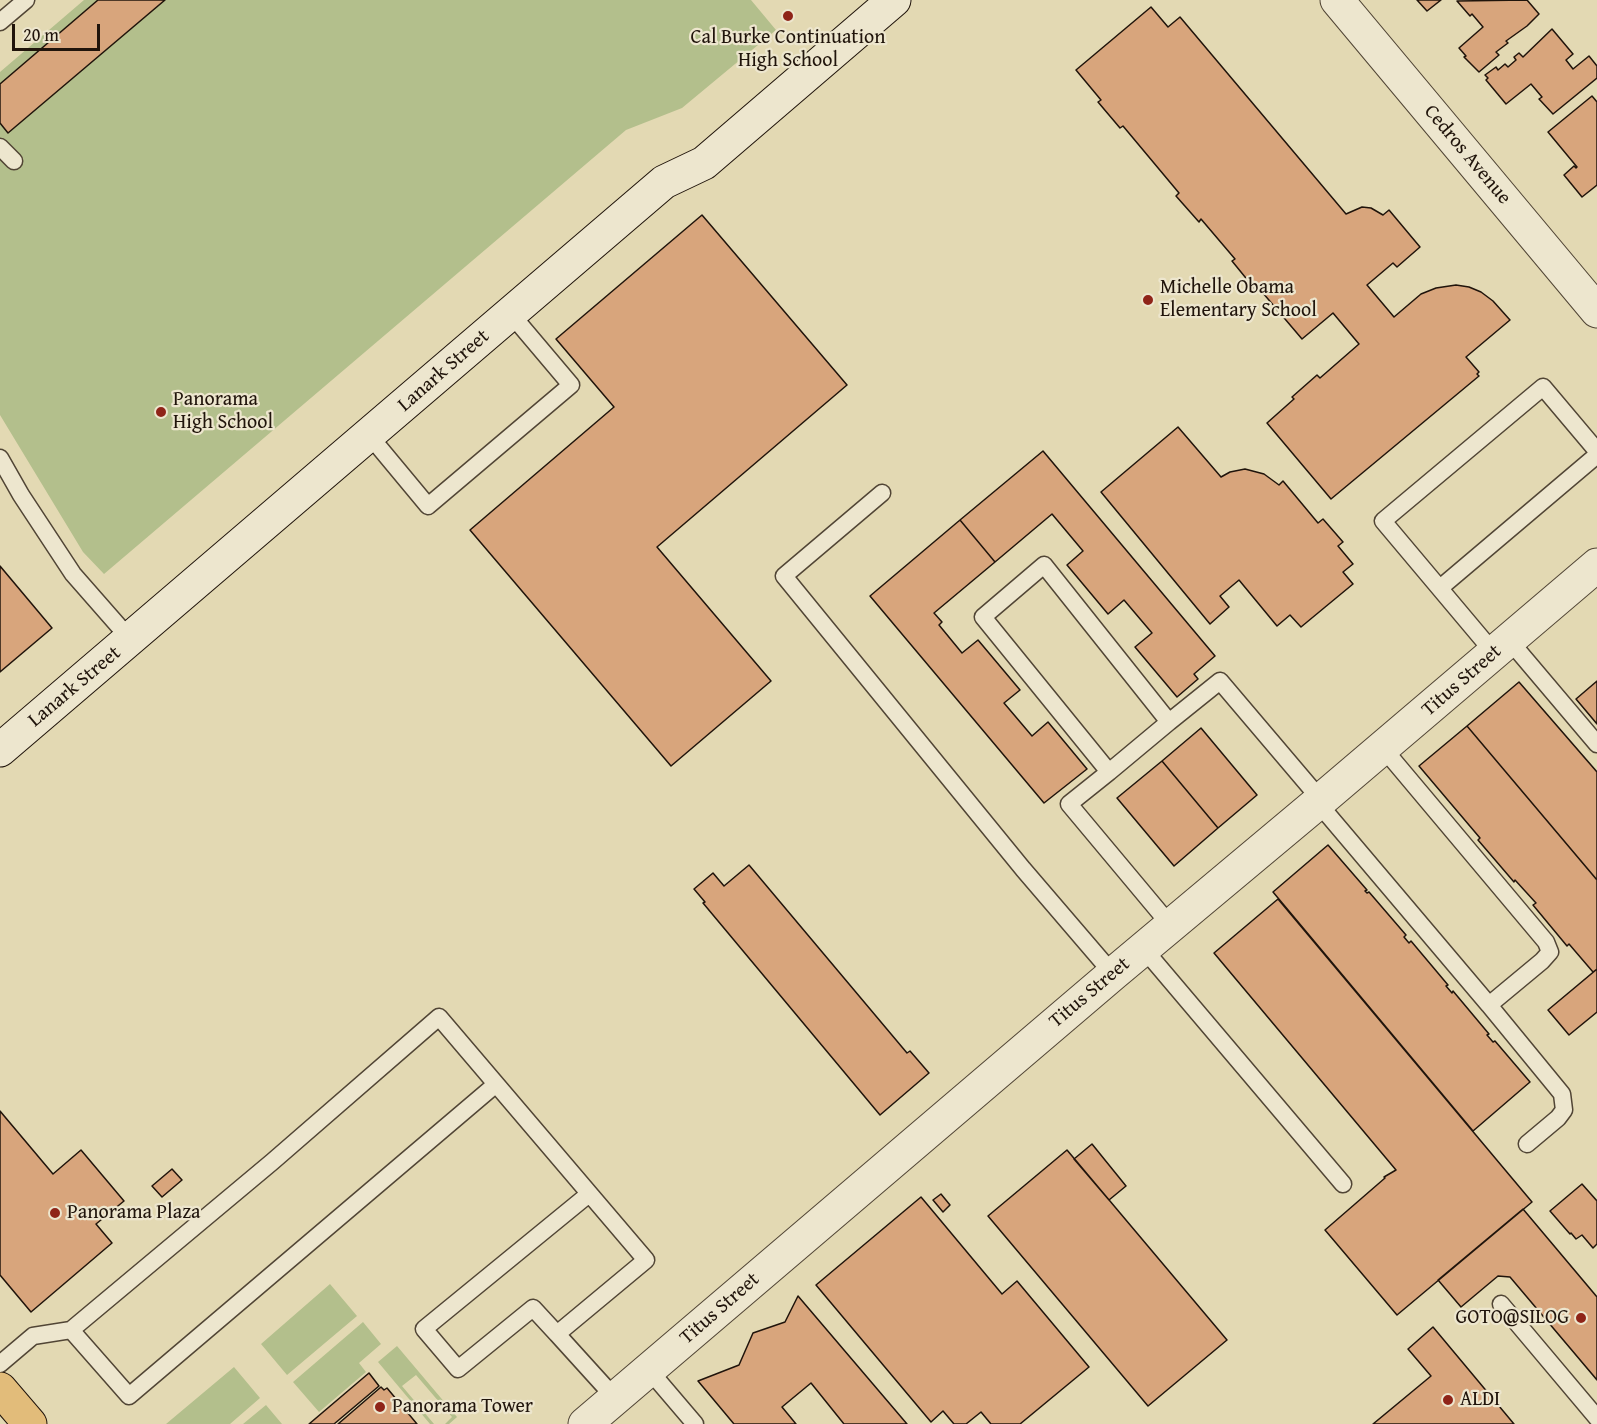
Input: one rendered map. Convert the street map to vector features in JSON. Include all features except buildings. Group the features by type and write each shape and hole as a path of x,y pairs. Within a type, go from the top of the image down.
{"main road":[{"path":"0,1389 30,1424"}],"street":[{"name":"Lanark Street","path":"0,750 664,182 704,163 894,0"},
{"name":"Cedros Avenue","path":"1337,0 1597,311"},
{"name":"Titus Street","path":"599,1415 1143,948 1595,570"}],"lane":[{"path":"0,22 26,0"},
{"path":"0,147 14,161"},
{"path":"369,435 428,506 571,385 511,314"},
{"path":"1440,588 1597,453 1543,387 1383,521 1440,588 1502,646 1597,744"},
{"path":"0,459 73,574 130,639"},
{"path":"882,494 784,576 1023,869 1113,974"},
{"path":"1109,772 984,618 1044,565 1169,722"},
{"path":"1171,926 1069,804 1220,681 1562,1094 1564,1110 1558,1118 1527,1144"},
{"path":"1383,748 1546,942 1550,952 1542,961 1488,1005"},
{"path":"1143,948 1343,1184"},
{"path":"0,1364 33,1336 71,1330 272,1162 439,1017 646,1260 557,1334"},
{"path":"71,1330 129,1396 495,1085"},
{"path":"589,1194 424,1329 458,1369 533,1308 557,1334 599,1415"},
{"path":"1501,1304 1597,1418"},
{"path":"649,1370 694,1424"}],"green space":[{"name":"Panorama High School","path":"84,0 751,0 776,30 682,108 626,130 104,574 83,552 0,415 0,72"},
{"path":"330,1284 357,1316 287,1375 261,1344"},
{"path":"363,1322 381,1344 359,1363 366,1372 319,1412 293,1382"},
{"path":"397,1346 457,1417 449,1424 445,1424 452,1417 416,1375 402,1386 434,1424 430,1424 378,1362"},
{"path":"234,1367 260,1398 230,1424 166,1424"},
{"path":"266,1405 282,1424 243,1424"}],"place":[{"name":"Cal Burke Continuation High School","path":"788,16"},
{"name":"Michelle Obama Elementary School","path":"1148,300"},
{"name":"Panorama High School","path":"161,412"},
{"name":"Panorama Plaza","path":"55,1213"},
{"name":"GOTO@SILOG","path":"1581,1318"},
{"name":"ALDI","path":"1448,1400"},
{"name":"Panorama Tower","path":"380,1407"}]}
